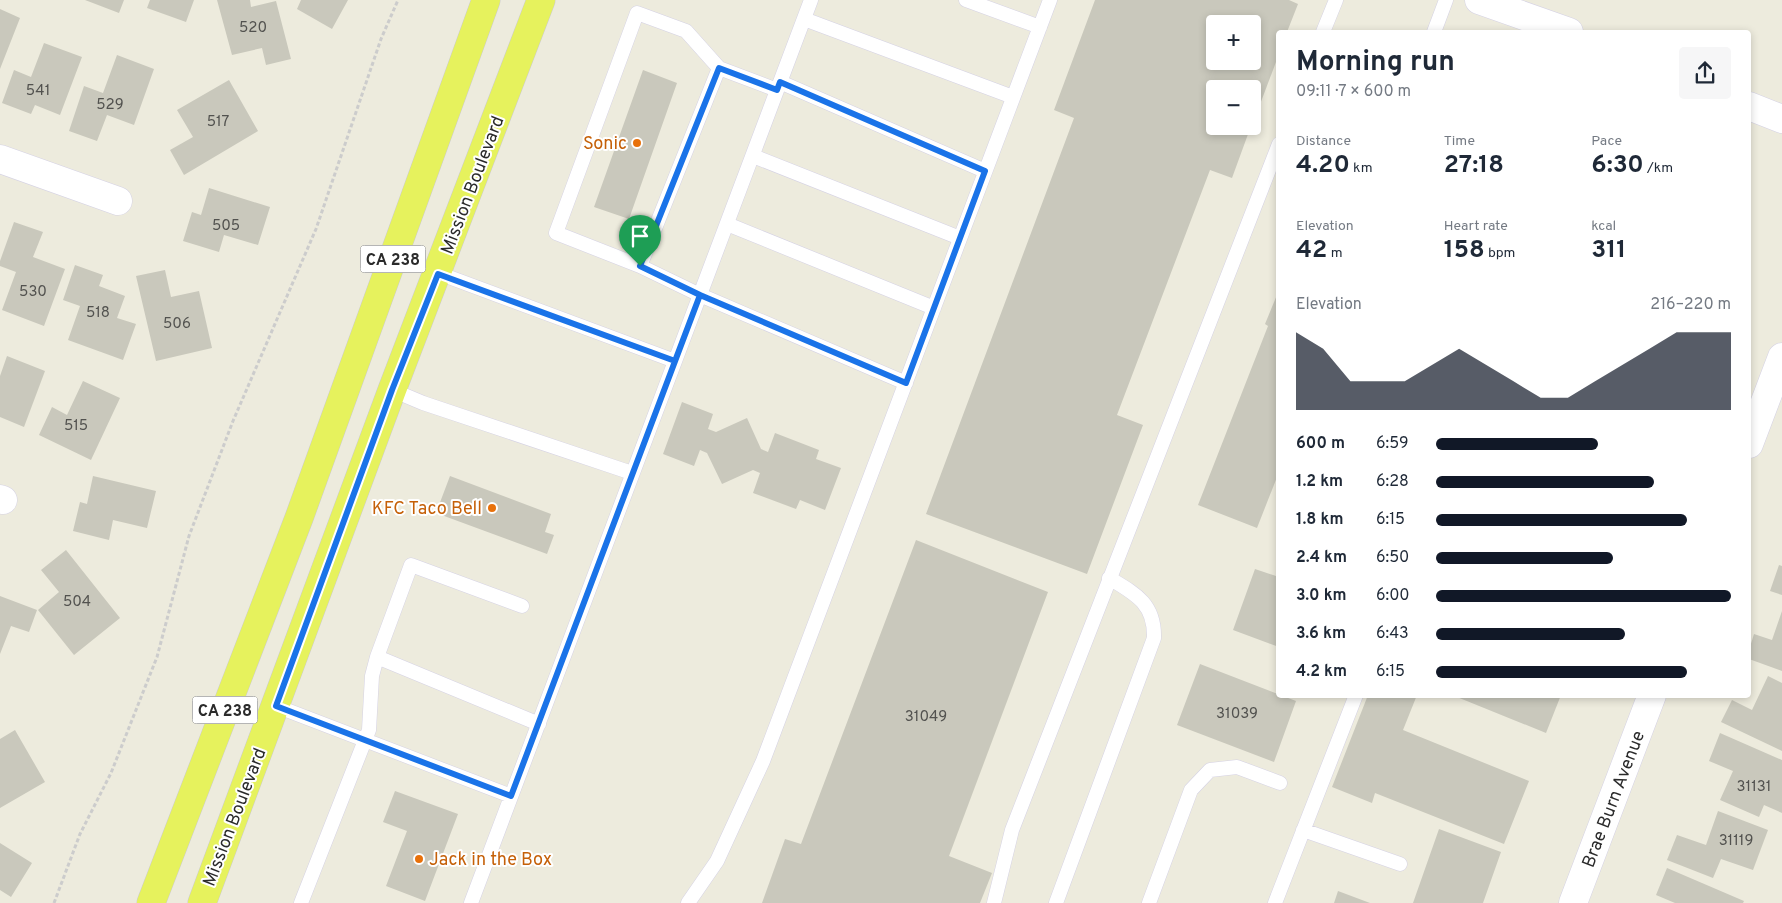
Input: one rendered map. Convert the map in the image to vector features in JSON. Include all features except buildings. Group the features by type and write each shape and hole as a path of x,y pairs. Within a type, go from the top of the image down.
{"main road":[{"name":"CA 238","path":"151,903 299,518 486,0"},
{"name":"Mission Boulevard","path":"202,903 392,390 542,0"}],"street":[{"path":"1479,0 1563,30"},
{"path":"1751,107 1782,119"},
{"path":"0,158 118,201"},
{"path":"1751,439 1782,357"},
{"name":"Brae Burn Avenue","path":"1573,903 1651,698"}],"lane":[{"path":"471,903 811,0"},
{"path":"966,0 1040,27"},
{"path":"688,903 717,860 763,761 1050,0"},
{"path":"1324,30 1336,0"},
{"path":"1435,30 1446,0"},
{"path":"906,383 700,295 640,266 556,233 636,13 686,31 719,68 779,86 985,171"},
{"path":"804,19 1013,97"},
{"path":"640,266 719,68"},
{"path":"994,903 1012,830 1276,152"},
{"path":"753,156 960,238"},
{"path":"727,224 934,308"},
{"path":"438,274 675,361"},
{"path":"392,390 423,403 632,474"},
{"path":"301,903 370,730 372,676 377,657 411,565 522,606"},
{"path":"1056,903 1154,638 1155,623 1141,598 1110,578"},
{"path":"377,657 539,724"},
{"path":"1275,903 1355,698"},
{"path":"276,706 511,796"},
{"path":"1149,903 1191,790 1210,770 1237,767 1280,783"},
{"path":"1303,830 1400,864"}],"path":[{"path":"54,903 80,834 111,773 157,657 189,536 233,421 316,230 381,39 398,0"}],"place":[{"name":"Sonic","path":"637,143"},
{"name":"KFC Taco Bell","path":"492,508"},
{"name":"Jack in the Box","path":"419,859"}],"route":[{"path":"640,266 700,295 511,796 276,706 392,390 438,274 675,361 700,295 906,383 985,171 780,82 777,90 719,68 640,266"}]}
